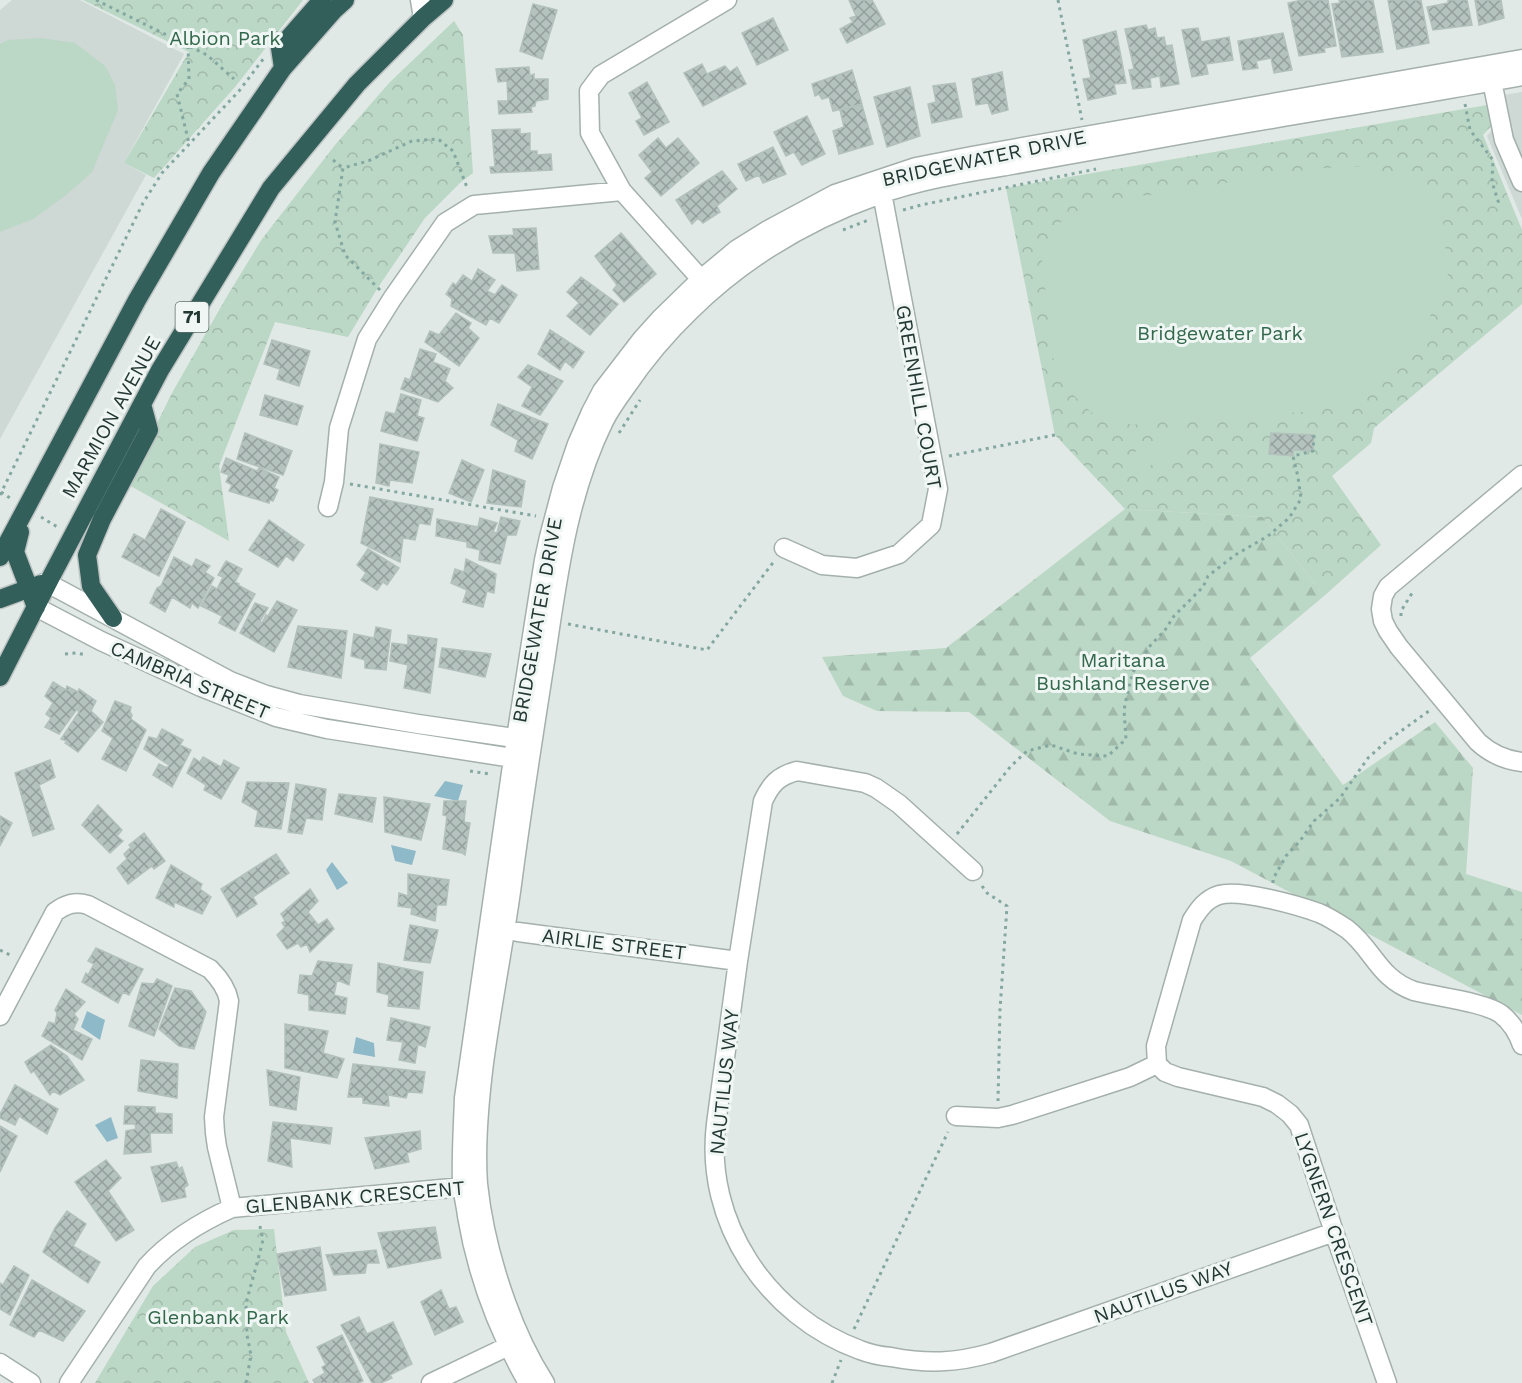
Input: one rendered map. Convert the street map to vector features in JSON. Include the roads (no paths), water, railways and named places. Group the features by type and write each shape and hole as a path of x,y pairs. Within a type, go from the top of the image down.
{"highway":[{"path":"283,68 280,48 322,0"},
{"name":"MARMION AVENUE","path":"0,557 137,300 223,155 283,68 345,0"},
{"name":"MARMION AVENUE","path":"0,676 36,607 40,585 160,370 271,188 421,9 444,0"},
{"path":"113,618 91,586 87,555 102,519 149,430 142,404"},
{"path":"0,599 40,585 15,552 26,508"}],"street":[{"path":"706,285 622,191 590,133 589,91 601,75 727,0"},
{"name":"BRIDGEWATER DRIVE","path":"545,1383 494,1316 471,1238 470,1186 477,1147 498,928 524,739 544,560 553,519 577,444 602,392 660,319 706,285 791,234 916,167 1522,59"},
{"name":"BRIDGEWATER DRIVE","path":"880,186 1522,76"},
{"path":"1492,81 1504,140 1522,182"},
{"name":"GREENHILL COURT","path":"784,549 822,565 857,568 899,554 931,525 938,489 880,186"},
{"path":"328,507 334,482 339,428 367,339 445,223 474,205 622,191"},
{"name":"BRIDGEWATER DRIVE","path":"524,739 551,621 568,522 587,463 605,419 643,362 706,285"},
{"path":"1522,475 1388,587 1383,596 1381,609 1383,621 1399,647 1478,742 1488,751 1500,757 1522,762"},
{"name":"CAMBRIA STREET","path":"40,585 113,618 230,681 266,695 320,708 524,739"},
{"name":"CAMBRIA STREET","path":"36,607 105,643 212,692 276,717 327,729 521,759"},
{"name":"NAUTILUS WAY","path":"973,871 899,804 866,783 797,771 777,780 768,790 763,801 738,961 714,1143 718,1189 724,1213 748,1261 782,1302 820,1332 861,1351 911,1361 971,1359 1334,1232"},
{"path":"956,1116 998,1118 1012,1115 1131,1077 1157,1064 1156,1046 1192,920 1209,900 1220,895 1236,893 1270,900 1319,914 1337,922 1362,944 1393,981 1426,994 1485,1007 1500,1014 1512,1025 1522,1045"},
{"name":"GLENBANK CRESCENT","path":"0,1016 51,918 62,907 71,903 80,902 88,905 210,969 228,993 229,1001 214,1117 214,1133 232,1208"},
{"name":"AIRLIE STREET","path":"498,928 738,961"},
{"name":"LYGNERN CRESCENT","path":"1157,1064 1166,1072 1178,1077 1263,1097 1290,1114 1299,1125 1334,1232 1388,1383"},
{"name":"GLENBANK CRESCENT","path":"69,1383 140,1275 157,1255 187,1231 232,1208 470,1186"},
{"path":"431,1383 515,1343"},
{"name":"BRIDGEWATER DRIVE","path":"515,1343 528,1383"},
{"path":"0,1362 31,1383"}],"water":[{"path":"445,781 463,785 458,801 434,796"},
{"path":"391,845 416,851 412,865 395,861"},
{"path":"332,862 348,883 337,890 326,870"},
{"path":"87,1011 105,1020 100,1040 81,1027"},
{"path":"356,1037 374,1043 375,1057 353,1053"},
{"path":"111,1117 118,1138 107,1142 95,1125"}],"park label":[{"name":"Albion Park","path":"225,38"},
{"name":"Bridgewater Park","path":"1220,333"},
{"name":"Maritana Bushland Reserve","path":"1123,672"},
{"name":"Glenbank Park","path":"218,1317"}]}
